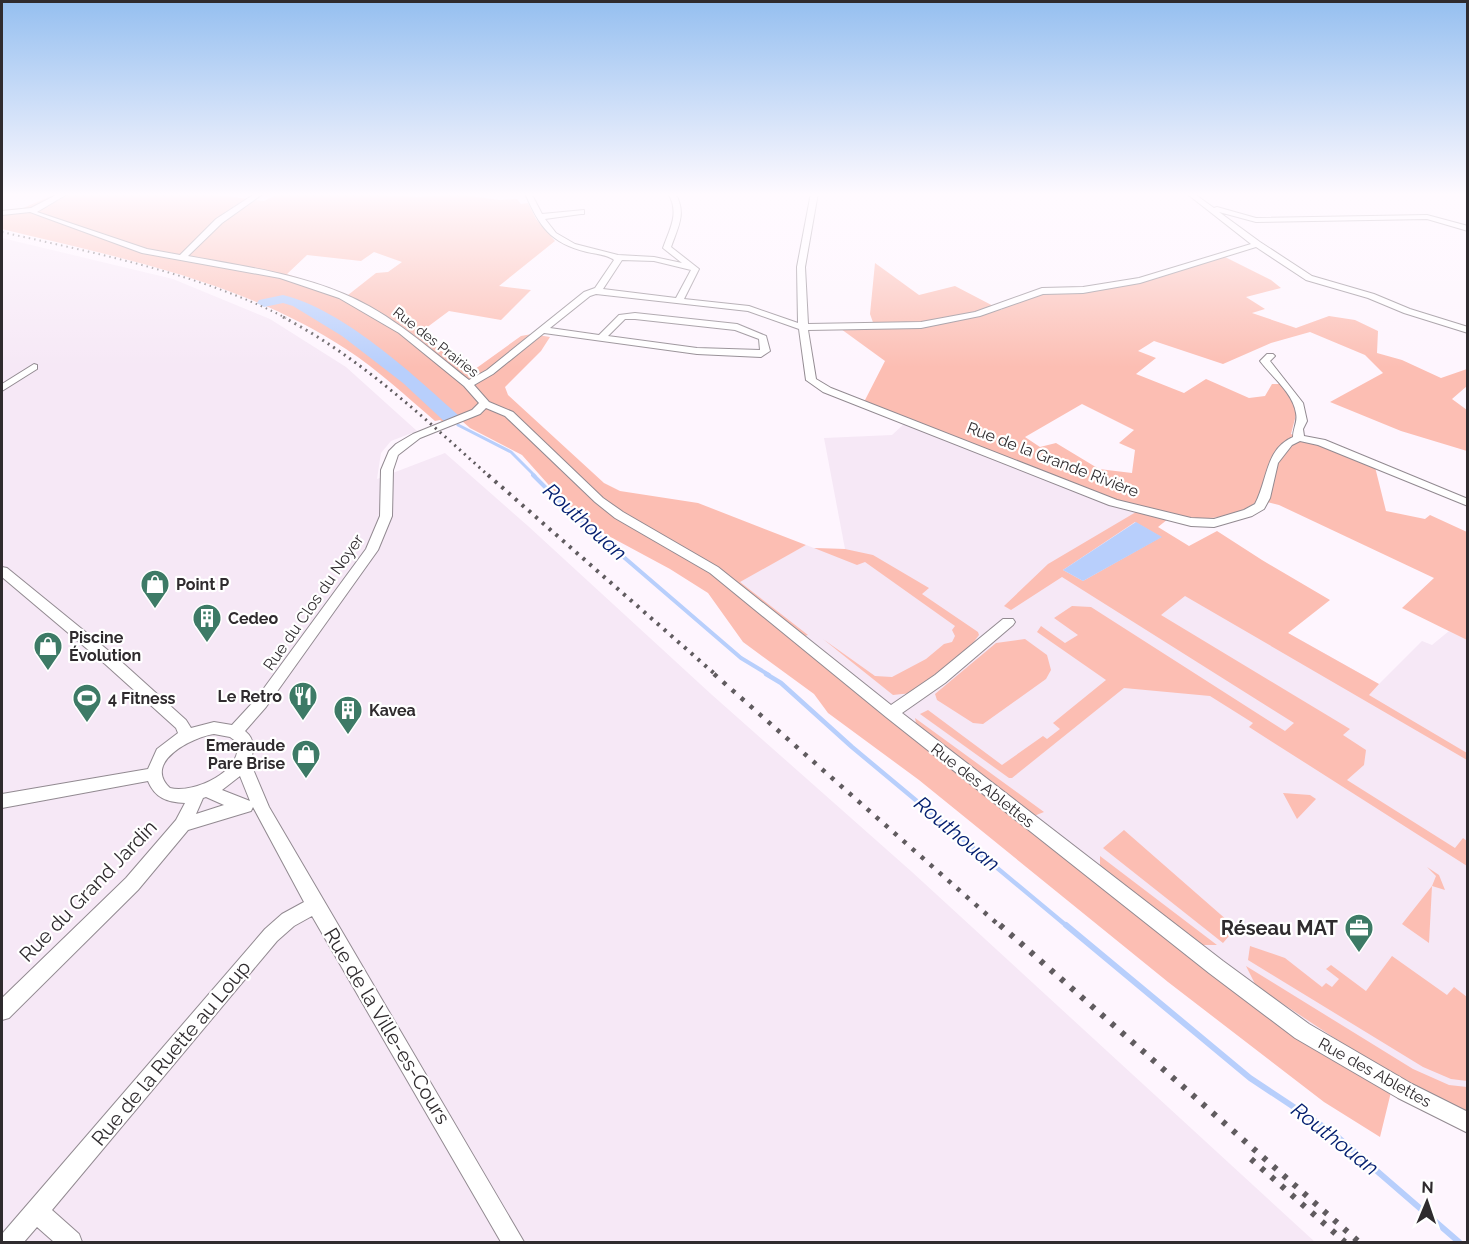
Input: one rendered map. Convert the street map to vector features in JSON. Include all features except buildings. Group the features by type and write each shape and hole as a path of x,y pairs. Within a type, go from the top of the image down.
{"street":[{"name":"Rue des Prairies","path":"146,251 282,276 342,296 402,331 468,384 482,398 484,404"},
{"path":"182,258 189,251"},
{"path":"590,251 618,257 654,259 695,269"},
{"path":"671,251 695,269"},
{"path":"802,327 803,251"},
{"path":"468,384 490,372 587,294 596,291 749,309 802,327 921,325 961,318 1042,291 1083,290 1140,280 1239,251"},
{"path":"1268,251 1309,278 1371,296 1407,311 1448,322 1467,330"},
{"path":"596,291 618,257"},
{"path":"678,302 695,269"},
{"path":"542,330 601,338 697,351 761,354 765,351 763,338 737,327 635,316 622,316 601,338"},
{"name":"Rue de la Grande Rivière","path":"802,327 811,380 817,385 1113,503 1177,520 1208,524 1248,513 1260,506 1273,463 1288,443 1299,438"},
{"path":"1270,356 1266,357 1265,361 1290,391 1303,416 1302,424 1298,429 1299,438 1321,442 1467,503"},
{"path":"2,388 34,367"},
{"path":"465,417 476,412 484,404"},
{"name":"Rue des Ablettes","path":"484,404 509,414 516,424 599,500 639,527 714,570 891,713 1215,967 1302,1031 1467,1123"},
{"name":"Rue des Ablettes","path":"465,417 487,414 516,424"},
{"name":"Rue du Clos du Noyer","path":"236,732 261,703 372,550 381,534 386,516 386,468 394,452 410,440 465,417"},
{"path":"2,571 110,660 181,724 187,735"},
{"path":"891,713 940,679 1008,622"},
{"path":"202,793 229,779 242,763 246,744 236,732 214,728 187,735 158,760 154,774 155,783 161,790 171,795 202,793 241,806 262,810"},
{"name":"Rue de la Ville-es-Cours","path":"242,763 262,810 315,905 513,1242"},
{"path":"2,801 154,774"},
{"name":"Rue du Grand Jardin","path":"2,1011 132,884 182,825 202,793"},
{"path":"182,825 241,806"},
{"name":"Rue de la Ruette au Loup","path":"10,1242 271,935 288,921 315,905"},
{"path":"37,1212 71,1242"}],"shaded area":[{"path":"2,251 56,251 173,279 270,319 346,367 417,431 391,441 381,453 377,479 445,453 912,872 1315,1242 2,1242"},
{"path":"95,251 542,251 499,286 531,290 501,320 449,311 418,334 471,372 521,336 532,334 550,337 541,351 505,387 508,395 604,483 620,491 698,503 806,545 740,582 808,635 805,636 737,583 729,587 1391,1092 1380,1137 1324,1102 1168,982 919,780 828,713 814,694 743,642 708,593 670,569 605,534 563,501 522,455 470,428 455,415 444,423 440,420 435,421 358,357 306,326 223,289","holes":["374,252 402,262 388,272 376,273 348,295 287,274 307,255 361,261"]},
{"path":"1219,254 1271,280 1281,288 1246,297 1265,309 1252,313 1296,328 1329,316 1355,320 1378,331 1377,353 1402,360 1441,378 1467,369 1467,386 1452,399 1467,410 1467,451 1401,431 1330,402 1383,373 1365,355 1310,332 1271,343 1223,364 1154,341 1138,351 1156,358 1136,374 1184,393 1206,379 1249,398 1265,396 1272,384 1287,384 1297,411 1291,434 1375,467 1386,511 1425,519 1430,515 1467,532 1467,640 1402,608 1434,578 1279,505 1259,500 1239,512 1218,517 1196,518 1173,515 1158,527 1189,546 1217,531 1330,600 1288,633 1379,684 1369,695 1467,753 1467,760 1185,596 1161,615 1350,729 1343,735 1366,750 1364,765 1347,780 1455,848 1463,838 1467,841 1467,866 1249,727 1253,723 1210,696 1124,688 1012,778 920,714 928,710 1002,765 1043,736 1047,739 1060,729 1053,723 1106,680 1037,632 1041,626 1065,643 1078,635 1054,618 1072,606 1091,607 1285,731 1294,723 1062,577 1011,610 1004,606 1048,564 1136,512 864,402 885,361 841,329 875,328 870,314 875,263 919,295 955,286 1001,310 1018,300 1041,293 1079,290 1150,276","holes":["1082,404 1134,430 1119,443 1135,450 1132,473 1099,469 1056,443 1040,447 1025,437","1135,522 1161,537 1083,581 1063,570"]},
{"path":"905,423 1137,513 1157,563 1231,601 1379,684 1422,641 1432,645 1449,631 1467,640 1467,1134 1391,1092 728,587 806,545 814,548 845,549 824,438 892,435"},
{"path":"814,548 845,549 873,555 929,588 922,594 978,632 979,635 964,655 912,693 893,695 823,639 875,676 892,677 926,659 944,644 952,642 955,636 952,630 955,626 865,562 857,565"},
{"path":"1025,639 1047,655 1051,670 1046,679 983,724 973,723 937,700 935,694 996,643"},
{"path":"915,718 1044,812 1034,816 916,723"},
{"path":"1283,793 1310,795 1316,799 1297,819"},
{"path":"1124,830 1236,928 1223,943 1103,848"},
{"path":"1100,856 1217,945 1202,945 1100,867"},
{"path":"1427,867 1439,875 1445,890 1432,886 1436,876"},
{"path":"1432,886 1429,943 1402,924"},
{"path":"1250,946 1285,958 1322,987 1326,983 1332,987 1339,979 1326,969 1331,965 1366,991 1392,956 1447,995 1454,987 1467,997 1467,1081 1451,1079 1423,1067 1248,960"},
{"path":"1246,966 1413,1069 1449,1085 1467,1087 1467,1111 1453,1107 1351,1049 1256,986"}],"water":[{"path":"1136,522 1162,537 1083,581 1063,570"}],"waterway":[{"name":"Routhouan","path":"264,303 283,299 298,303 347,333 409,380 452,419"},
{"name":"Routhouan","path":"458,425 511,452 535,476"},
{"name":"Routhouan","path":"533,475 562,504 741,658 769,675"},
{"name":"Routhouan","path":"766,674 781,683 852,747 1068,927"},
{"name":"Routhouan","path":"1066,925 1250,1078 1333,1133 1459,1242"}],"railway":[{"path":"85,251 183,277 252,302 286,318"},
{"path":"283,317 339,351 391,390 489,476"},
{"path":"488,475 716,675"},
{"path":"714,674 1001,927"},
{"path":"1000,925 1359,1242"},
{"path":"1251,1159 1345,1242"}],"place":[{"name":"Point P","path":"155,610"},
{"name":"Cedeo","path":"207,644"},
{"name":"Piscine Évolution","path":"48,672"},
{"name":"Le Retro","path":"303,722"},
{"name":"4 Fitness","path":"87,724"},
{"name":"Kavea","path":"348,736"},
{"name":"Emeraude Pare Brise","path":"306,780"},
{"name":"Réseau MAT","path":"1359,954"}]}
